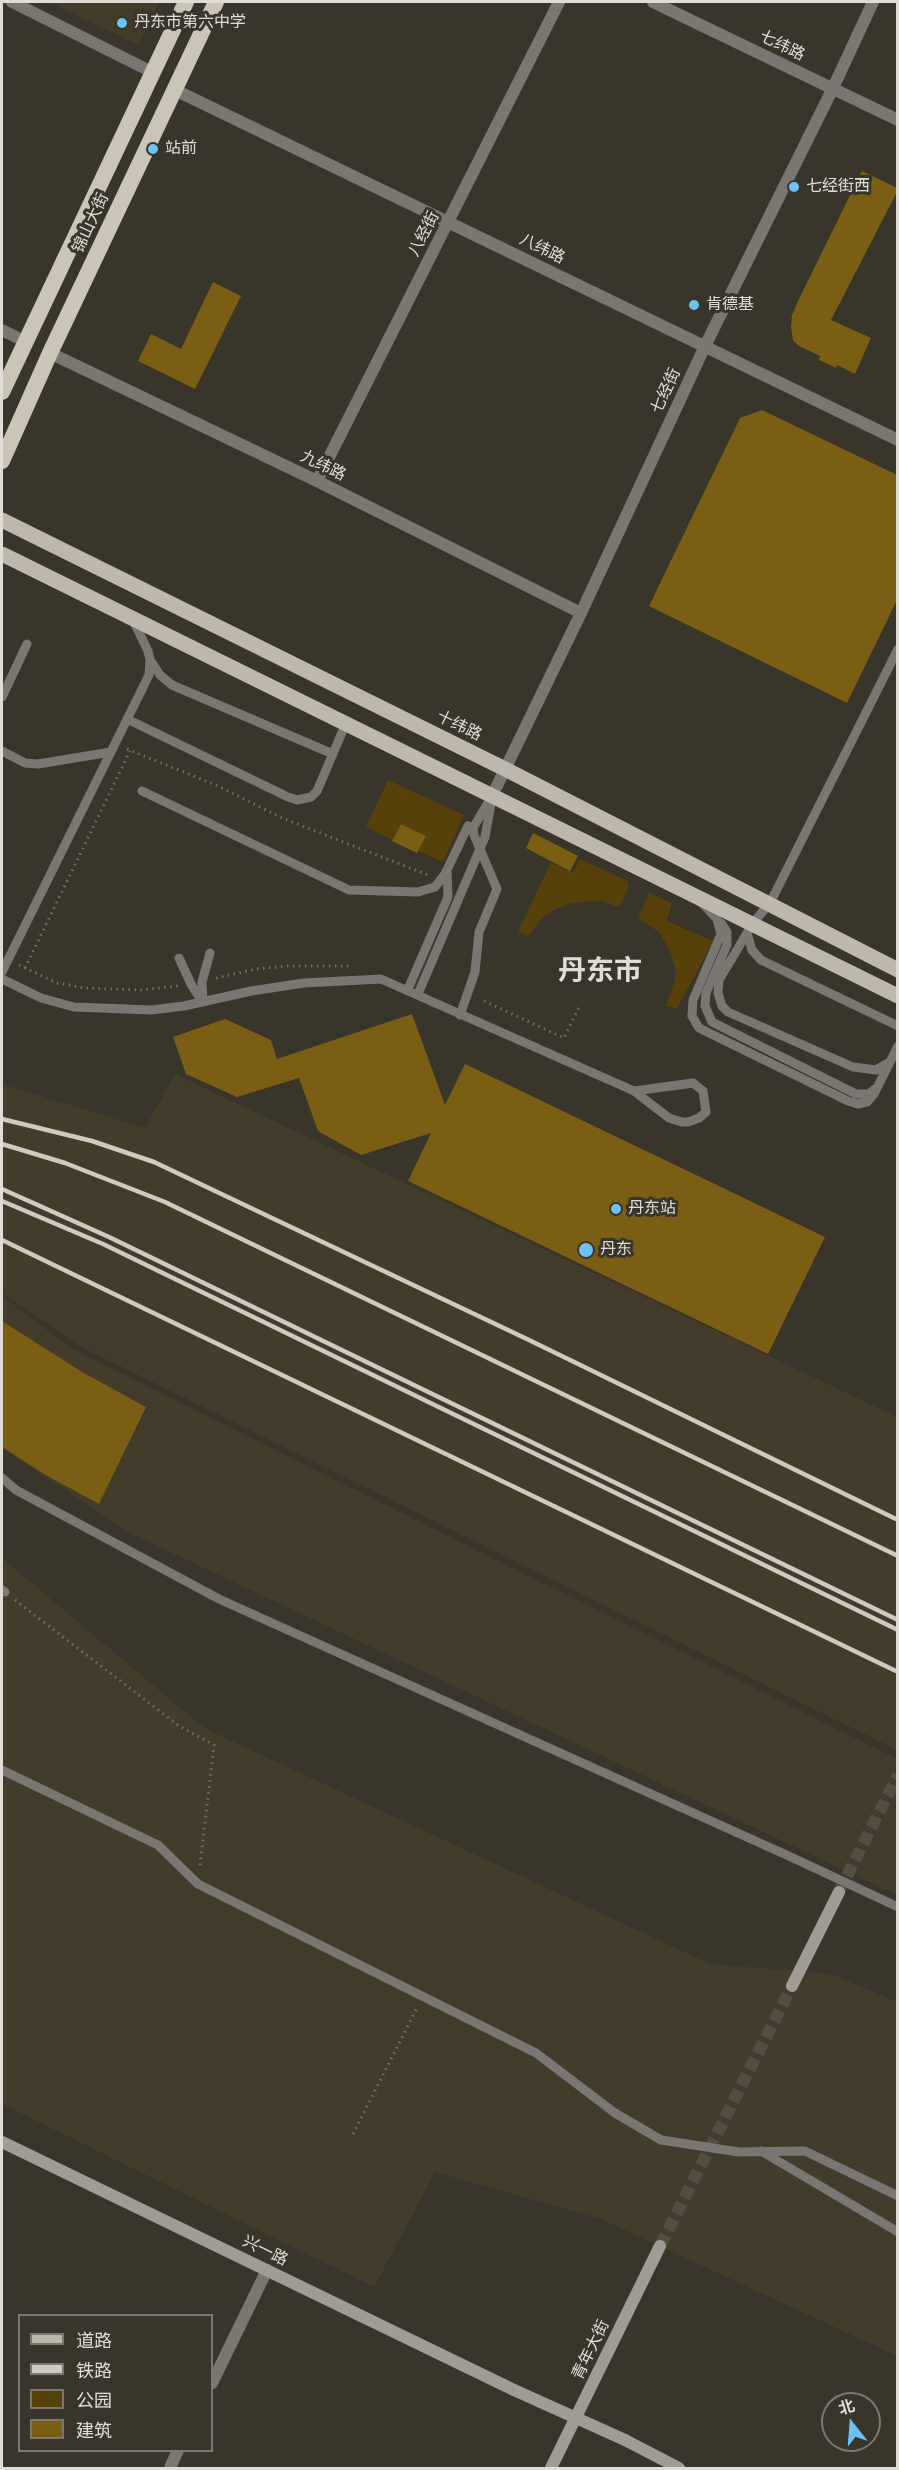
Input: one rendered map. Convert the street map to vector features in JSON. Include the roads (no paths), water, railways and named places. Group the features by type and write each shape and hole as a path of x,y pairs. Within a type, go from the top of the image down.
{"highway":[{"name":"锦山大街","path":"2,392 24,341 186,2"},
{"name":"锦山大街","path":"2,461 173,89 216,2"}],"main road":[{"name":"十纬路","path":"2,520 505,769 897,970"},
{"path":"2,554 694,894 750,928 897,996"},
{"path":"792,1986 839,1892"},
{"name":"兴一路","path":"2,2142 514,2390 625,2440 679,2469"},
{"name":"青年大街","path":"551,2469 660,2246"}],"street":[{"path":"12,2 153,72"},
{"name":"八经街","path":"317,481 559,2"},
{"name":"七纬路","path":"652,2 897,120"},
{"name":"七经街","path":"492,796 581,613 705,346 873,2"},
{"name":"八纬路","path":"173,89 897,440"},
{"path":"2,330 24,341"},
{"name":"九纬路","path":"50,353 317,481 581,613"},
{"path":"213,2381 267,2270"},
{"path":"170,2469 178,2452"}],"lane":[{"path":"132,618 144,641 150,660 160,675 172,685 333,754"},
{"path":"2,697 27,644"},
{"path":"890,1062 876,1070 853,1067 724,1010 719,999 719,980 750,928 770,903 897,649"},
{"path":"2,972 149,675 150,660"},
{"path":"127,719 293,799 306,798 315,794 346,723"},
{"path":"2,751 24,762 38,764 112,750"},
{"path":"142,791 335,886 349,890 424,890 435,886 447,870 468,826 473,828"},
{"path":"473,828 492,796"},
{"path":"418,994 485,837 492,796"},
{"path":"460,1015 475,972 479,932 497,889 473,828"},
{"path":"408,989 448,897 447,870"},
{"path":"694,894 726,929 728,940 706,993 705,1006 712,1022 856,1094 869,1094 880,1084"},
{"path":"717,919 720,938 693,1000 692,1017 699,1028 852,1103 867,1102 880,1084 897,1046"},
{"path":"750,928 752,950 761,960 897,1026"},
{"path":"203,1002 202,982 210,953"},
{"path":"179,958 191,984 203,1002"},
{"path":"2,979 41,998 89,1009 151,1010 275,987 381,979 634,1091 675,1121 694,1120 706,1112 704,1091 696,1084 634,1091"},
{"path":"2,1478 16,1490 219,1599 769,1847 897,1908"},
{"path":"2,1770 158,1845 198,1884 536,2053 615,2113 661,2140 739,2152 806,2151 897,2196"},
{"path":"761,2151 897,2232"}],"tunnel":[{"path":"839,1892 898,1775"},
{"path":"660,2246 792,1986"}],"railway":[{"path":"2,1119 92,1141 154,1162 529,1340 898,1520"},
{"path":"2,1144 65,1163 165,1202 898,1556"},
{"path":"2,1189 109,1237 898,1620"},
{"path":"2,1201 103,1244 898,1630"},
{"path":"2,1240 898,1672"}],"place":[{"name":"丹东市第六中学","path":"122,23"},
{"name":"站前","path":"153,149"},
{"name":"七经街西","path":"794,187"},
{"name":"肯德基","path":"694,305"},
{"name":"丹东站","path":"616,1209"},
{"name":"丹东","path":"586,1250"}],"district":[{"name":"丹东市","path":"600,972"}]}
